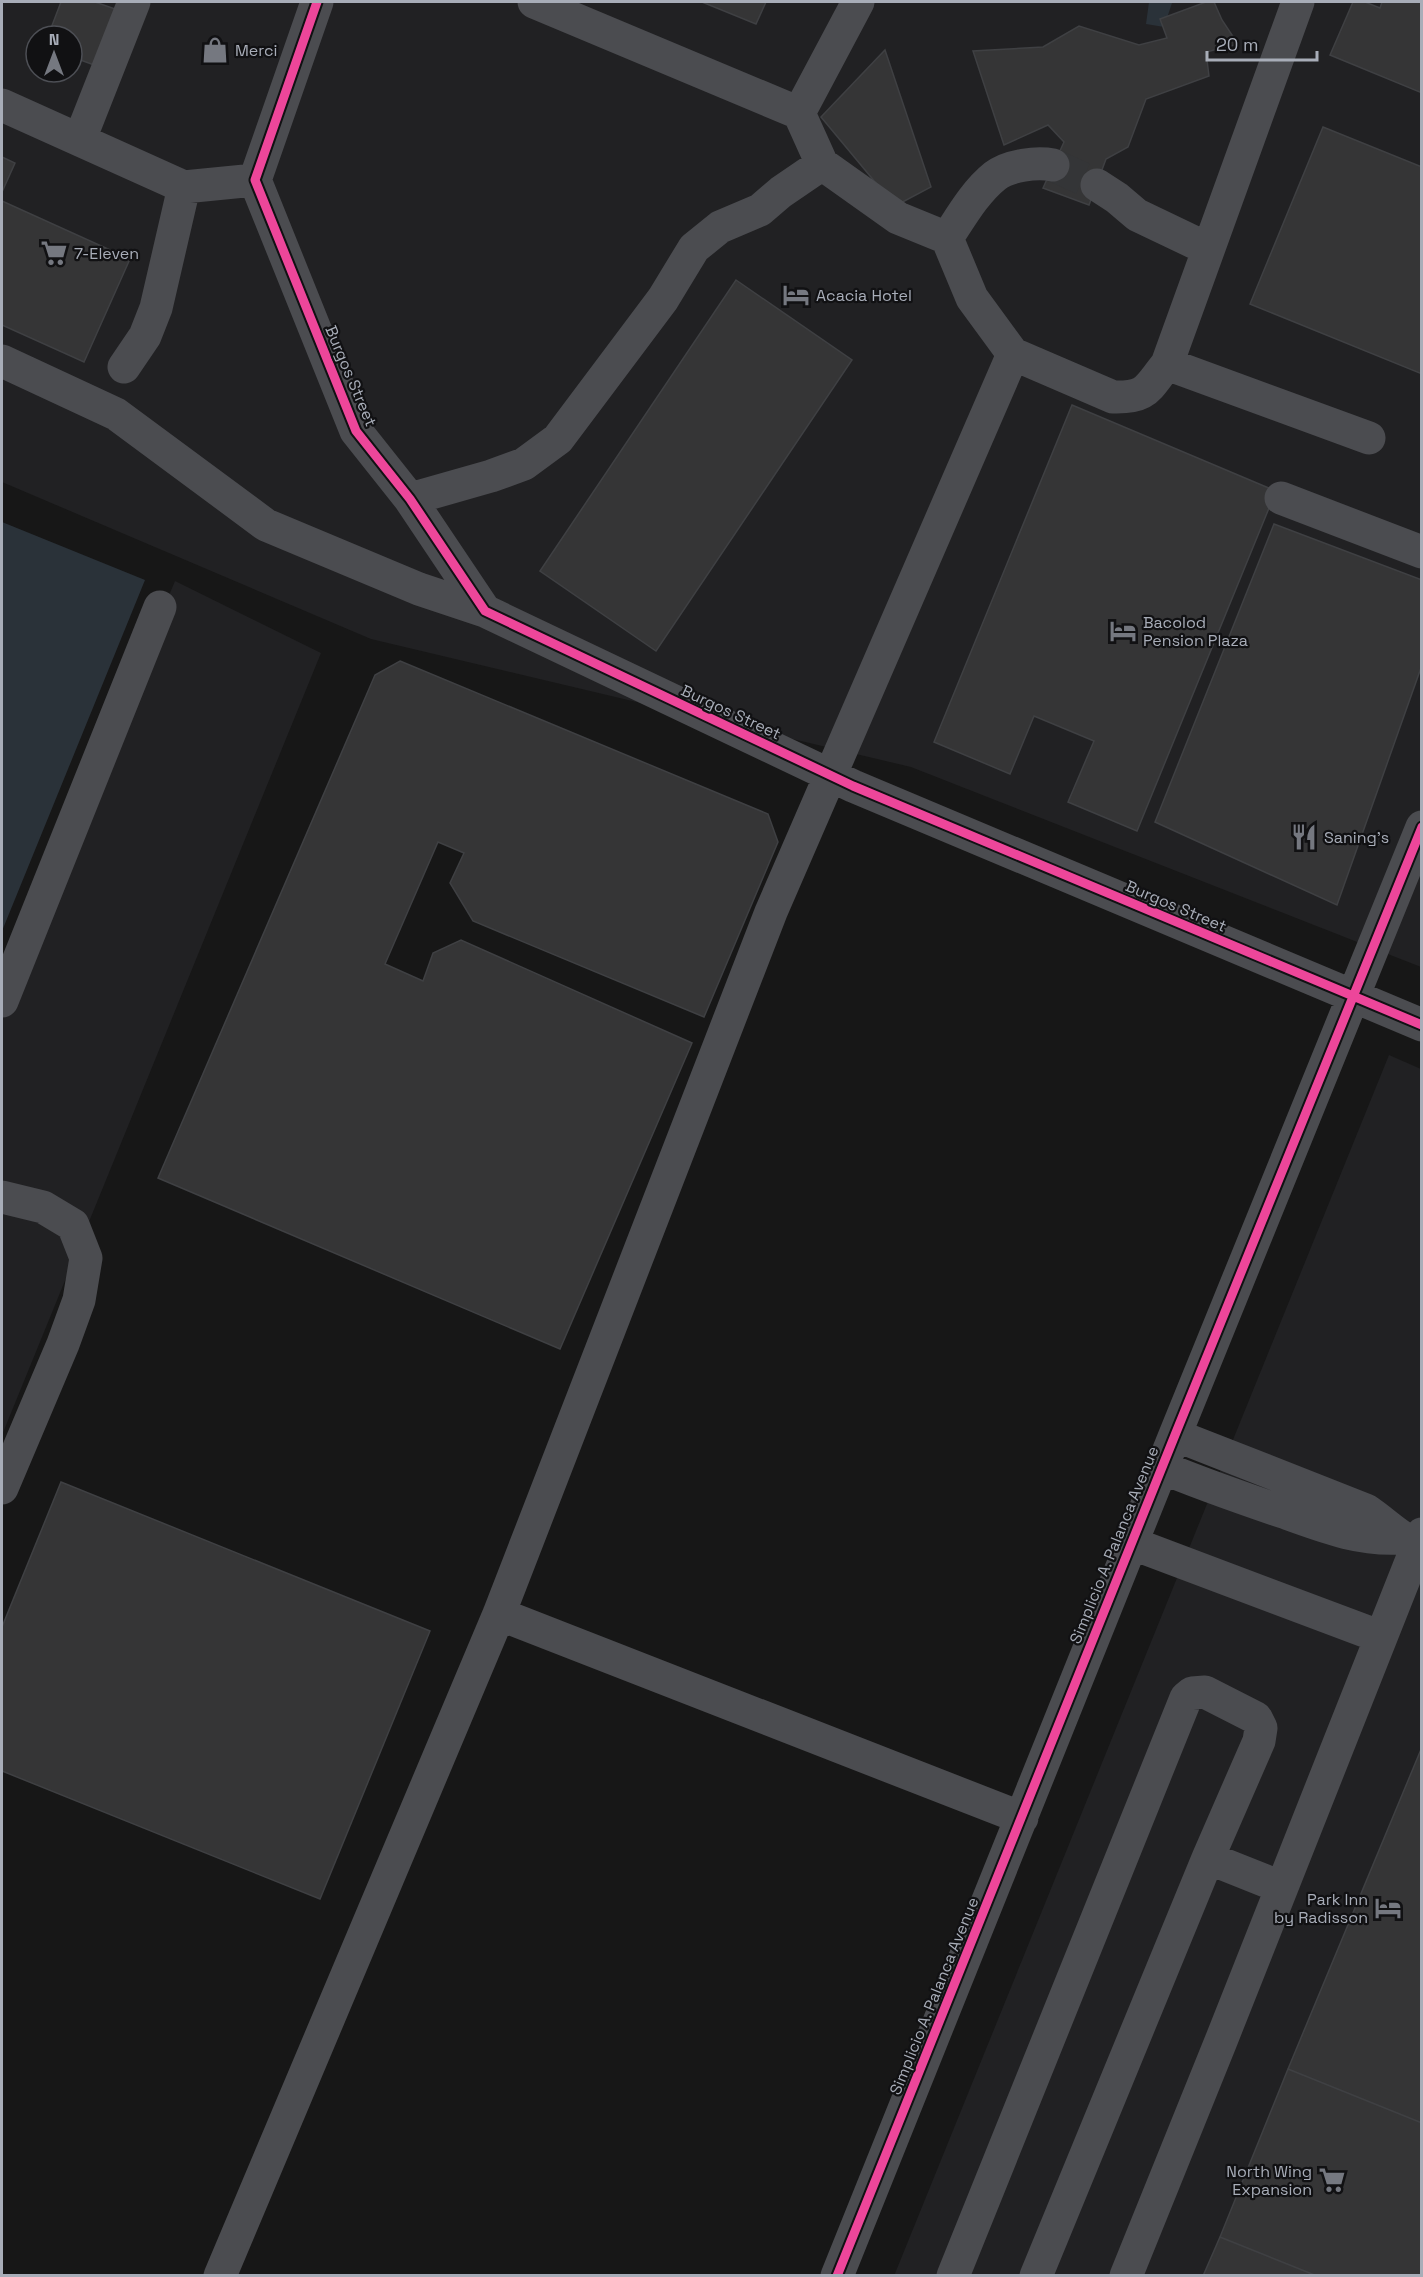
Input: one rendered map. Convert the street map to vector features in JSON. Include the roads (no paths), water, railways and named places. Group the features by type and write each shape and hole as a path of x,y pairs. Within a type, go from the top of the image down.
{"street":[{"path":"80,139 134,2"},
{"path":"2,105 184,187 255,180 317,2"},
{"path":"534,2 799,113 822,164 898,218 947,238 972,298 1013,354 1113,397 1130,398 1142,394 1167,364 1298,2"},
{"path":"799,113 858,2"},
{"path":"947,238 973,201 997,174 1031,163 1053,165"},
{"path":"410,499 524,464 558,439 663,299 694,248 720,227 760,210 781,192 822,164"},
{"name":"Burgos Street","path":"255,180 356,431 410,499 485,612 829,775 1422,1024"},
{"path":"1097,185 1137,215 1208,249"},
{"path":"124,367 145,336 156,308 184,187"},
{"path":"220,2276 499,1614 771,912 1013,354"},
{"path":"2,361 116,414 266,525 419,589 485,612"},
{"path":"1167,364 1370,438"},
{"path":"1281,498 1422,552"},
{"path":"2,1002 160,607"},
{"name":"Simplicio A. Palanca Avenue","path":"837,2276 1161,1467 1422,827"},
{"path":"2,1197 43,1207 73,1225 86,1258 79,1300 71,1322 2,1488"},
{"path":"1175,1435 1366,1510 1415,1541"},
{"path":"1161,1467 1209,1487 1341,1532 1375,1539 1415,1541"},
{"path":"1126,2276 1381,1637 1415,1541"},
{"path":"1131,1542 1381,1637"},
{"path":"499,1614 1022,1818"},
{"path":"953,2276 1186,1698 1192,1694 1204,1692 1256,1718 1261,1728 1258,1741 1036,2276"},
{"path":"1208,1858 1281,1887"}],"tunnel":[{"path":"1053,165 1097,185"}],"place":[{"name":"Merci","path":"215,50"},
{"name":"7-Eleven","path":"54,253"},
{"name":"Acacia Hotel","path":"796,295"},
{"name":"Bacolod Pension Plaza","path":"1123,631"},
{"name":"Saning's","path":"1304,837"},
{"name":"Park Inn by Radisson","path":"1388,1908"},
{"name":"North Wing Expansion","path":"1332,2180"}]}
